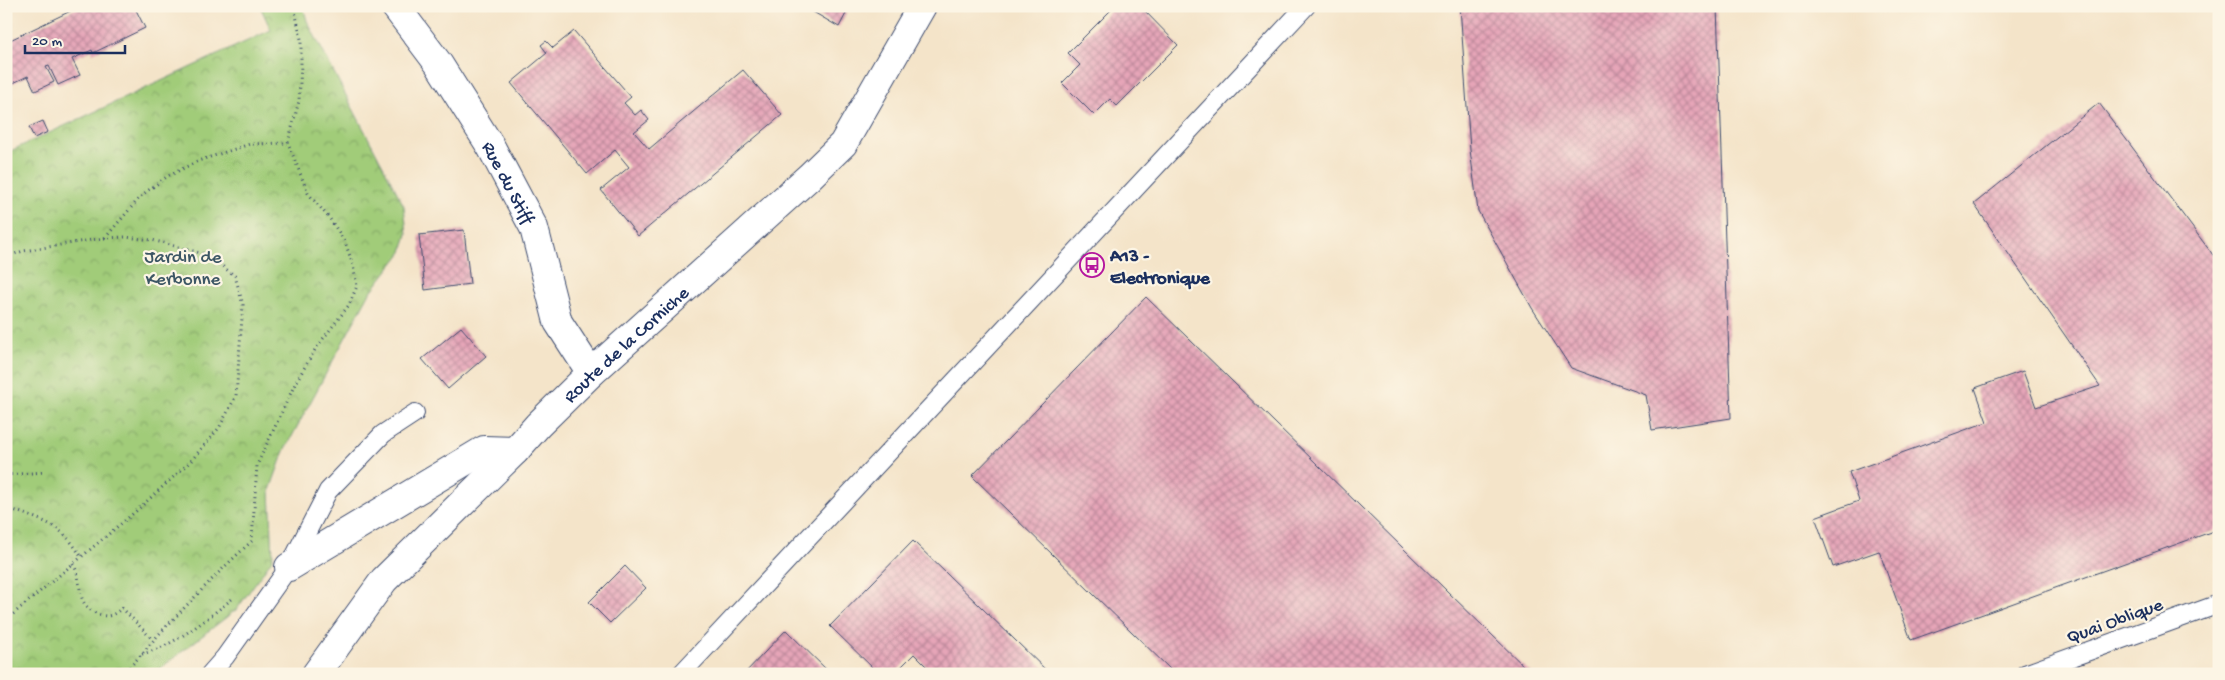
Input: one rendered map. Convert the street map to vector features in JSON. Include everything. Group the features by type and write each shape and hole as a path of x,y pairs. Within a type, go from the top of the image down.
{"street":[{"name":"Rue du Stiff","path":"395,6 438,63 491,147 534,228 558,322 590,373"},
{"name":"Route de la Corniche","path":"316,674 384,580 515,451 538,424 590,373 809,177 843,144 922,6"},
{"path":"289,567 484,450 515,451"}],"lane":[{"path":"681,674 1306,6"},
{"path":"210,674 226,657 289,567 328,491 383,434 415,413"},
{"name":"Quai Oblique","path":"2025,674 2219,604"}],"path":[{"path":"122,674 135,663 153,640 217,573 252,541 257,465 296,382 316,348 349,305 357,286 345,242 330,219 308,193 288,143 299,101 301,66 301,39 294,6"},
{"path":"104,238 142,195 168,176 198,161 250,144 288,143"},
{"path":"6,257 23,251 104,238 125,237 152,240 208,255 235,276 243,305 236,396 219,428 190,462 135,512 6,620"},
{"path":"6,475 44,472"},
{"path":"6,507 32,516 64,532 72,540 81,556"},
{"path":"72,564 78,573 78,590 84,604 94,613 105,616 114,614 122,608 153,640"},
{"path":"142,654 162,649 233,599"}],"green space":[{"name":"Jardin de Kerbonne","path":"260,6 303,6 307,21 404,206 407,234 402,252 369,294 284,451 270,490 273,558 237,609 153,674 6,674 6,153 271,30"}],"building":[{"path":"81,6 134,6 145,28 93,53 92,50 72,59 80,75 58,85 49,66 46,67 54,82 35,91 28,76 9,85 12,91 6,94 6,42"},
{"path":"803,6 850,6 839,27"},
{"path":"1115,6 1140,6 1178,45 1117,106 1110,99 1094,115 1062,83 1080,65 1068,53"},
{"path":"1460,6 1717,6 1731,418 1652,430 1646,395 1571,368 1532,308 1478,211 1470,150"},
{"path":"574,31 631,97 624,103 635,115 641,110 649,120 634,132 649,149 743,70 782,115 638,236 601,190 629,167 615,150 587,174 511,83 547,53 541,45 546,41 553,48"},
{"path":"2099,103 2219,263 2219,529 1911,640 1879,551 1833,567 1815,517 1859,501 1849,472 1987,422 1975,388 2023,371 2036,407 2100,386 1974,204"},
{"path":"43,121 48,132 34,138 29,127"},
{"path":"464,230 470,284 425,290 419,235"},
{"path":"1146,297 1532,674 1169,674 1172,671 972,476"},
{"path":"461,327 486,356 448,389 422,359"},
{"path":"913,541 1050,674 934,674 914,654 894,674 879,674 830,626"},
{"path":"625,566 646,588 610,623 589,602"},
{"path":"786,630 831,674 744,674"}],"place":[{"name":"A13 - Electronique","path":"1092,265"}]}
